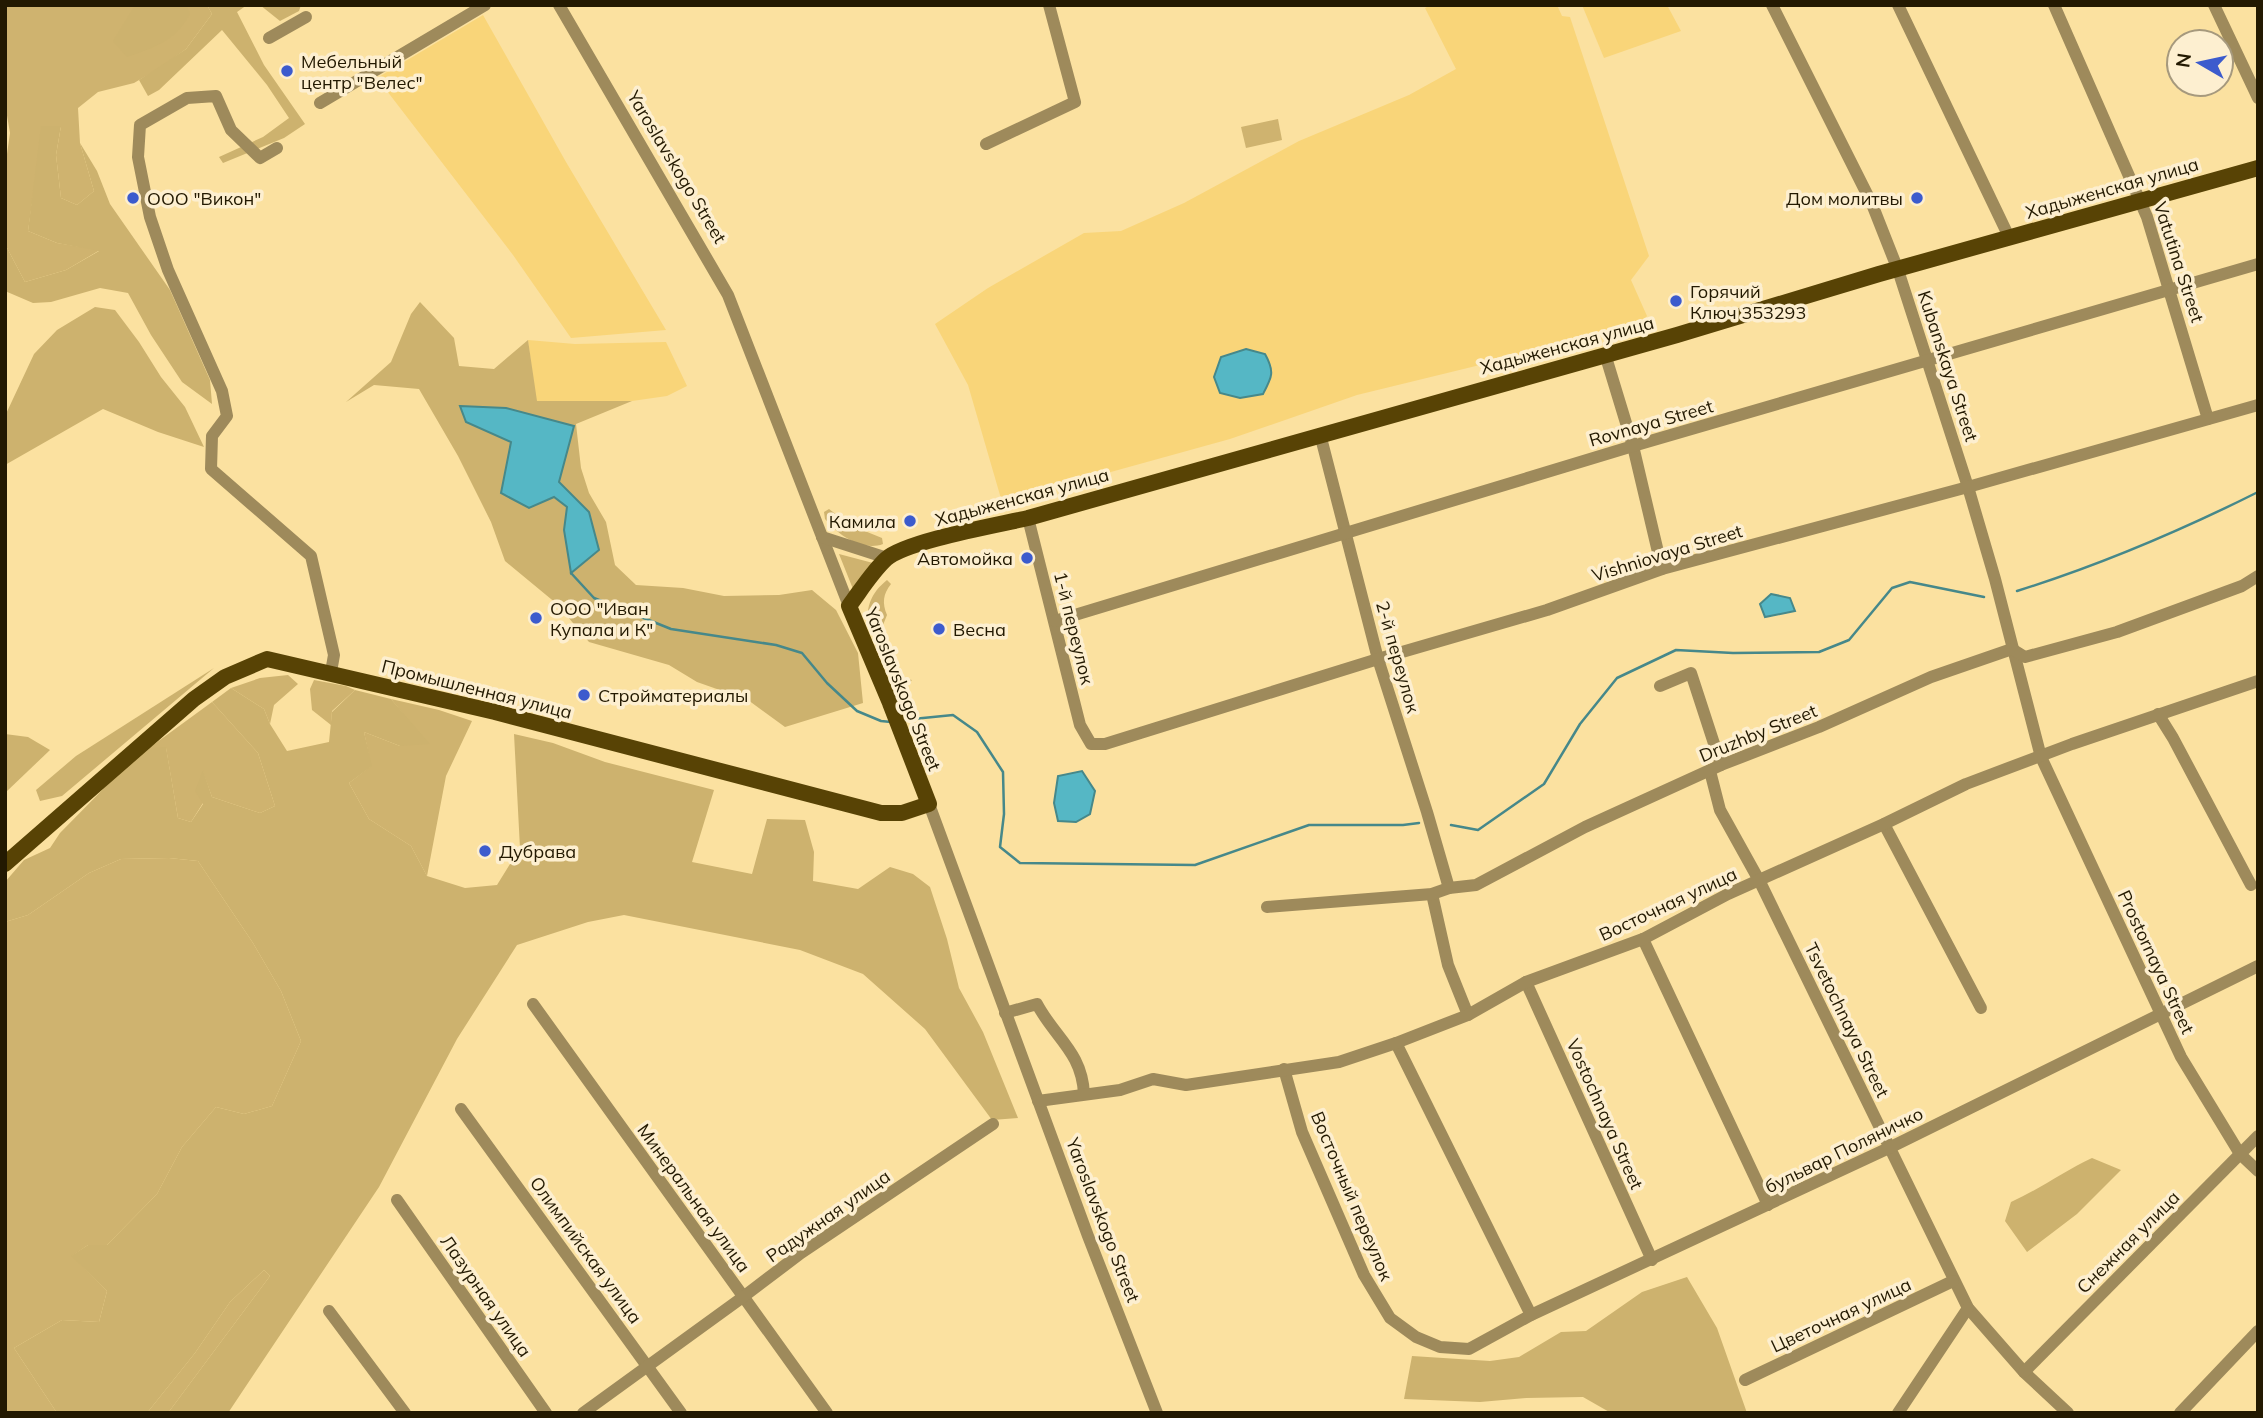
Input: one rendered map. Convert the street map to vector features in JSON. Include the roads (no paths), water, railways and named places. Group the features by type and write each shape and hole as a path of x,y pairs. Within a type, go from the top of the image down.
{"main road":[{"name":"Хадыженская улица","path":"849,606 887,558 926,542 1028,518 2258,168"},
{"name":"Yaroslavskogo Street","path":"849,606 929,804"},
{"name":"Промышленная улица","path":"5,864 194,699 225,677 267,659 495,712 881,813 902,813 929,804"}],"street":[{"name":"Yaroslavskogo Street","path":"559,5 728,295 849,606"},
{"path":"986,144 1075,102 1049,5"},
{"name":"Kubanskaya Street","path":"1772,5 1872,204 1898,270 1968,487 2041,757"},
{"path":"1898,5 2009,237"},
{"name":"Vatutina Street","path":"2054,5 2141,200 2208,419"},
{"path":"2214,5 2258,98"},
{"path":"320,103 489,8"},
{"path":"268,38 306,17"},
{"path":"277,148 260,158 231,130 216,96 187,98 140,125 138,157 150,217 168,270 222,391 227,416 212,436 212,469 311,556 334,655 331,672"},
{"name":"Rovnaya Street","path":"1055,621 1346,531 2258,264"},
{"path":"1605,354 1633,446 1662,569"},
{"name":"Vishniovaya Street","path":"1091,744 1105,744 1378,659 1547,610 1662,569 1968,487 2258,405"},
{"name":"2-й переулок","path":"1320,434 1378,659 1449,888"},
{"name":"1-й переулок","path":"1028,518 1080,725 1091,744"},
{"path":"822,537 887,558"},
{"name":"Druzhby Street","path":"1267,907 1432,894 1449,888 1476,885 1585,827 1931,677 2012,649 2025,657 2117,632 2242,586 2258,576"},
{"name":"Tsvetochnaya Street","path":"1660,686 1691,673 1716,768 1720,810 1759,882 1891,1147 1968,1308 2024,1372 2068,1413"},
{"name":"Восточная улица","path":"1038,1101 1120,1090 1153,1079 1186,1085 1339,1062 1396,1043 1468,1015 1526,982 1643,939 1728,894 1884,824 1966,783 2258,681"},
{"path":"2158,714 2251,885"},
{"name":"Prostornaya Street","path":"2041,757 2181,1057 2240,1154 2258,1171"},
{"name":"Yaroslavskogo Street","path":"929,804 1005,1013 1157,1413"},
{"path":"1884,824 1981,1008"},
{"path":"1432,894 1448,965 1468,1015"},
{"path":"1643,939 1768,1205"},
{"name":"бульвар Поляничко","path":"1440,1347 1469,1349 1531,1315 1891,1147 2258,966"},
{"name":"Vostochnaya Street","path":"1526,982 1652,1260"},
{"path":"1005,1013 1037,1003 1046,1022 1069,1046 1083,1076 1084,1094"},
{"name":"Минеральная улица","path":"534,1004 827,1413"},
{"path":"1396,1043 1531,1315"},
{"name":"Восточный переулок","path":"1284,1069 1302,1132 1363,1275 1391,1318 1416,1337 1440,1347"},
{"name":"Олимпийская улица","path":"461,1109 681,1413"},
{"name":"Радужная улица","path":"583,1413 801,1253 993,1124"},
{"name":"Снежная улица","path":"2024,1372 2258,1136"},
{"name":"Лазурная улица","path":"397,1200 546,1413"},
{"name":"Цветочная улица","path":"1745,1380 1953,1281"},
{"path":"1898,1413 1968,1308"},
{"path":"329,1311 404,1412"},
{"path":"2180,1413 2258,1331"}],"water":[{"path":"1246,349 1265,354 1270,365 1270,379 1263,394 1240,398 1220,393 1214,377 1221,357"},
{"path":"460,406 506,408 574,426 559,482 589,512 599,550 571,573 564,530 567,507 554,497 529,508 501,493 511,442 466,422"},
{"path":"1771,594 1790,598 1795,611 1765,617 1760,604"},
{"path":"1082,771 1095,791 1090,814 1076,822 1058,821 1054,803 1058,776"}],"waterway":[{"path":"2017,591 2139,546 2258,492"},
{"path":"571,573 594,598 671,629 776,645 802,653 827,683 857,711 881,721 891,722"},
{"path":"1451,825 1478,830 1544,784 1580,724 1617,678 1676,650 1733,653 1819,652 1849,640 1892,588 1910,582 1984,597"},
{"path":"903,720 953,715 977,732 1003,772 1004,814 1000,847 1020,863 1195,865 1309,825 1419,823"}],"place":[{"name":"Мебельный центр \"Велес\"","path":"287,71"},
{"name":"ООО \"Викон\"","path":"133,198"},
{"name":"Дом молитвы","path":"1917,198"},
{"name":"Горячий Ключ 353293","path":"1676,301"},
{"name":"Камила","path":"910,521"},
{"name":"Автомойка","path":"1027,558"},
{"name":"ООО \"Иван Купала и К\"","path":"536,618"},
{"name":"Весна","path":"939,629"},
{"name":"Стройматериалы","path":"584,695"},
{"name":"Дубрава","path":"485,851"}]}
